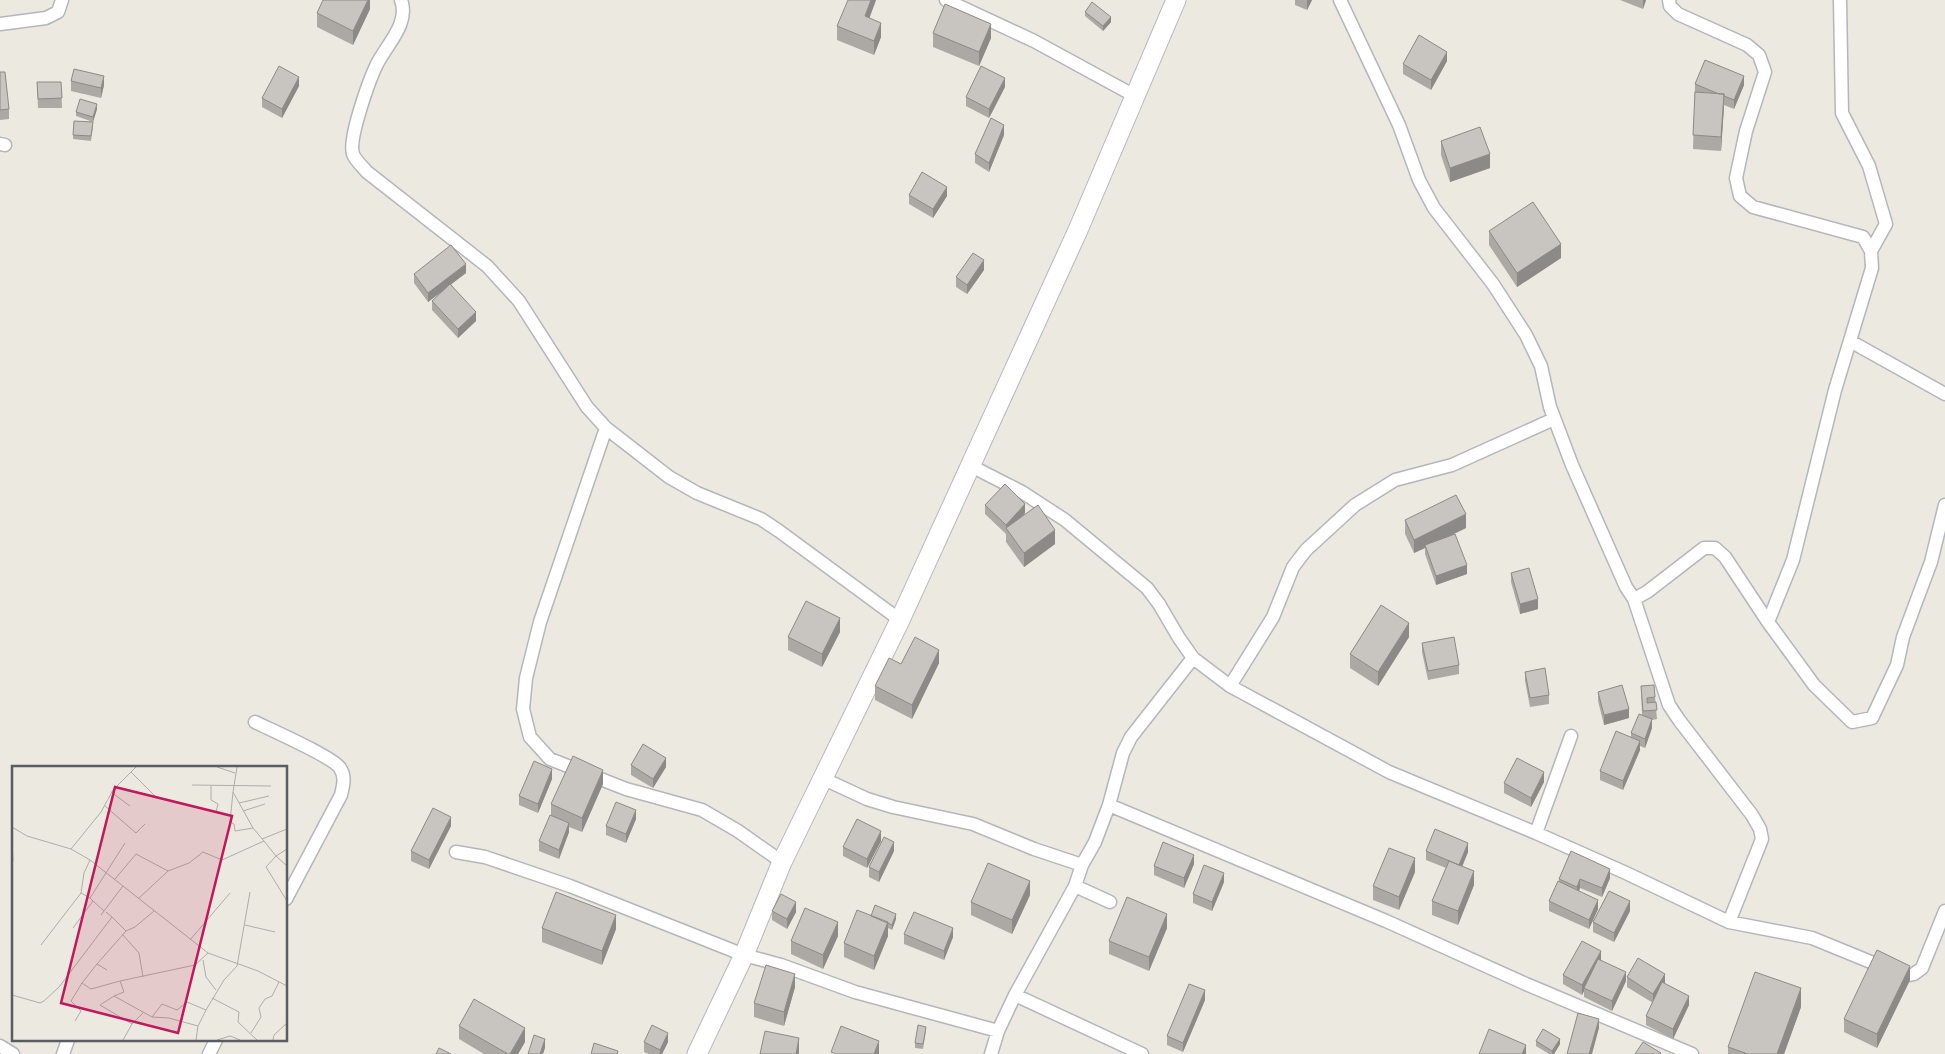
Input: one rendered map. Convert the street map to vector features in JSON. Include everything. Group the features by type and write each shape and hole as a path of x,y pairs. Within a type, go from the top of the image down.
{"street":[{"path":"0,24 46,18 58,12 62,0"},
{"path":"401,0 404,10 400,26 376,66 352,136 353,155 367,172 487,266 500,280 519,301 587,407 606,428 669,477 697,493 761,519 900,620"},
{"path":"946,0 1034,41 1135,96"},
{"path":"697,1054 744,955 782,862 900,620 971,466 1078,230 1176,0"},
{"path":"1340,0 1398,125 1418,180 1434,208 1493,284 1526,335 1540,366 1554,419 1572,465 1626,587 1634,599 1670,705 1679,720 1752,815 1760,829 1762,839 1729,922"},
{"path":"1669,0 1670,6 1678,14 1747,45 1759,55 1765,72 1746,131 1736,178 1740,196 1753,207 1862,237 1871,251 1872,268 1835,390 1793,560 1768,622"},
{"path":"1840,0 1842,113 1869,166 1886,224 1871,251"},
{"path":"1850,341 1945,394"},
{"path":"1230,686 1273,617 1292,567 1306,550 1355,505 1395,480 1452,466 1554,419"},
{"path":"606,428 540,622 526,678 523,709 530,736 550,759 626,789 702,810 738,831 782,862"},
{"path":"971,466 1022,492 1065,520 1147,588 1193,658 1230,686 1389,772 1626,872 1729,922 1812,938 1905,976 1914,974 1922,968 1945,911"},
{"path":"1634,599 1647,592 1704,548 1715,548 1725,557 1768,622 1814,685 1852,722 1872,718 1897,665 1904,636 1932,562 1945,506"},
{"path":"991,1054 998,1031 1015,995 1076,886 1082,866 1095,842 1109,805 1123,753 1131,737 1193,658"},
{"path":"255,722 328,758 340,768 345,781 341,794 288,895"},
{"path":"1536,833 1571,736"},
{"path":"824,778 867,799 893,807 973,824 1082,866"},
{"path":"1109,805 1386,921 1526,984 1692,1054"},
{"path":"456,852 485,857 570,886 744,955 781,965 864,994 998,1031"},
{"path":"1076,886 1110,902"},
{"path":"1015,995 1142,1054"},
{"path":"63,1054 67,1042"},
{"path":"209,1054 215,1042"},
{"path":"0,1046 13,1054"}],"building":[{"path":"323,0 368,0 353,31 317,13"},
{"path":"848,0 871,0 865,16 881,23 874,41 837,26"},
{"path":"1092,2 1111,17 1103,26 1085,12"},
{"path":"945,4 991,24 979,52 933,33"},
{"path":"1419,35 1447,52 1431,80 1403,64"},
{"path":"1705,60 1744,76 1734,100 1724,96 1724,94 1719,94 1695,84"},
{"path":"279,66 299,77 282,109 262,98"},
{"path":"981,66 1005,78 989,109 966,97"},
{"path":"74,69 104,76 101,88 71,81"},
{"path":"0,72 5,72 9,109 0,110"},
{"path":"37,82 61,82 62,98 38,99"},
{"path":"1695,92 1724,94 1721,137 1693,135"},
{"path":"80,99 97,104 93,117 76,112"},
{"path":"991,118 1004,125 989,163 975,154"},
{"path":"74,121 93,122 91,136 73,135"},
{"path":"1480,127 1490,154 1450,168 1441,141"},
{"path":"922,172 947,187 933,209 909,195"},
{"path":"1533,202 1561,244 1517,273 1489,231"},
{"path":"451,245 466,264 428,293 414,274"},
{"path":"973,253 984,260 967,285 956,277"},
{"path":"450,284 476,312 458,329 432,301"},
{"path":"1005,484 1025,504 1006,525 985,505"},
{"path":"1456,495 1466,514 1414,540 1405,520"},
{"path":"1038,505 1055,530 1024,553 1006,528"},
{"path":"1455,534 1467,565 1436,576 1425,545"},
{"path":"1529,568 1538,599 1520,604 1511,573"},
{"path":"806,601 840,618 822,654 788,637"},
{"path":"1381,605 1409,623 1378,672 1350,654"},
{"path":"915,637 939,650 912,705 875,686 889,658 901,664"},
{"path":"1454,637 1459,665 1428,671 1422,643"},
{"path":"1545,668 1549,695 1530,698 1525,672"},
{"path":"1622,685 1629,709 1604,715 1598,692"},
{"path":"1654,685 1655,697 1647,698 1647,703 1656,702 1657,710 1643,711 1641,686"},
{"path":"1639,714 1652,719 1645,739 1631,733"},
{"path":"1616,731 1640,741 1623,781 1600,771"},
{"path":"643,744 666,758 653,779 631,765"},
{"path":"573,756 603,770 582,818 551,804"},
{"path":"1517,758 1544,772 1531,798 1504,783"},
{"path":"534,761 552,769 538,804 519,796"},
{"path":"616,802 636,810 626,834 606,826"},
{"path":"433,808 451,817 429,860 411,851"},
{"path":"550,815 569,823 559,850 539,841"},
{"path":"857,819 881,831 867,859 843,847"},
{"path":"1435,829 1468,843 1459,865 1426,851"},
{"path":"884,837 894,842 879,872 869,867"},
{"path":"1163,842 1194,855 1184,878 1154,866"},
{"path":"1389,848 1415,858 1399,897 1373,886"},
{"path":"1571,851 1610,869 1602,888 1580,879 1577,887 1559,879"},
{"path":"1449,861 1474,871 1458,911 1432,901"},
{"path":"988,863 1030,881 1012,920 971,902"},
{"path":"1204,865 1224,873 1212,902 1193,894"},
{"path":"1558,881 1598,900 1589,920 1549,901"},
{"path":"1609,891 1630,901 1614,933 1593,922"},
{"path":"556,892 616,915 602,951 542,928"},
{"path":"781,894 796,902 787,919 772,911"},
{"path":"1127,897 1167,914 1149,957 1109,941"},
{"path":"875,905 896,914 892,925 871,916"},
{"path":"805,908 838,922 823,955 791,941"},
{"path":"857,910 888,922 874,956 844,943"},
{"path":"914,912 953,928 944,951 904,934"},
{"path":"1582,941 1601,951 1582,985 1563,975"},
{"path":"1877,950 1910,966 1877,1034 1844,1019"},
{"path":"1638,958 1665,974 1653,994 1627,977"},
{"path":"1598,959 1626,972 1612,1001 1584,988"},
{"path":"766,965 795,974 784,1012 754,1003"},
{"path":"1755,972 1801,988 1777,1054 1748,1054 1728,1047"},
{"path":"1662,982 1689,996 1673,1029 1646,1016"},
{"path":"1189,984 1205,990 1183,1043 1167,1036"},
{"path":"474,999 525,1028 510,1054 459,1026"},
{"path":"1578,1013 1599,1019 1589,1054 1567,1054"},
{"path":"652,1025 668,1033 660,1050 644,1042"},
{"path":"918,1025 926,1027 923,1044 915,1043"},
{"path":"841,1026 879,1041 874,1054 836,1054 831,1052"},
{"path":"1489,1029 1526,1045 1522,1054 1479,1054"},
{"path":"1543,1029 1560,1039 1552,1051 1536,1041"},
{"path":"765,1031 799,1038 796,1054 760,1054"},
{"path":"534,1035 545,1039 540,1054 528,1054"},
{"path":"1643,1042 1661,1053 1635,1054"},
{"path":"594,1043 618,1051 617,1054 591,1054"},
{"path":"439,1048 451,1054 436,1054"}]}
